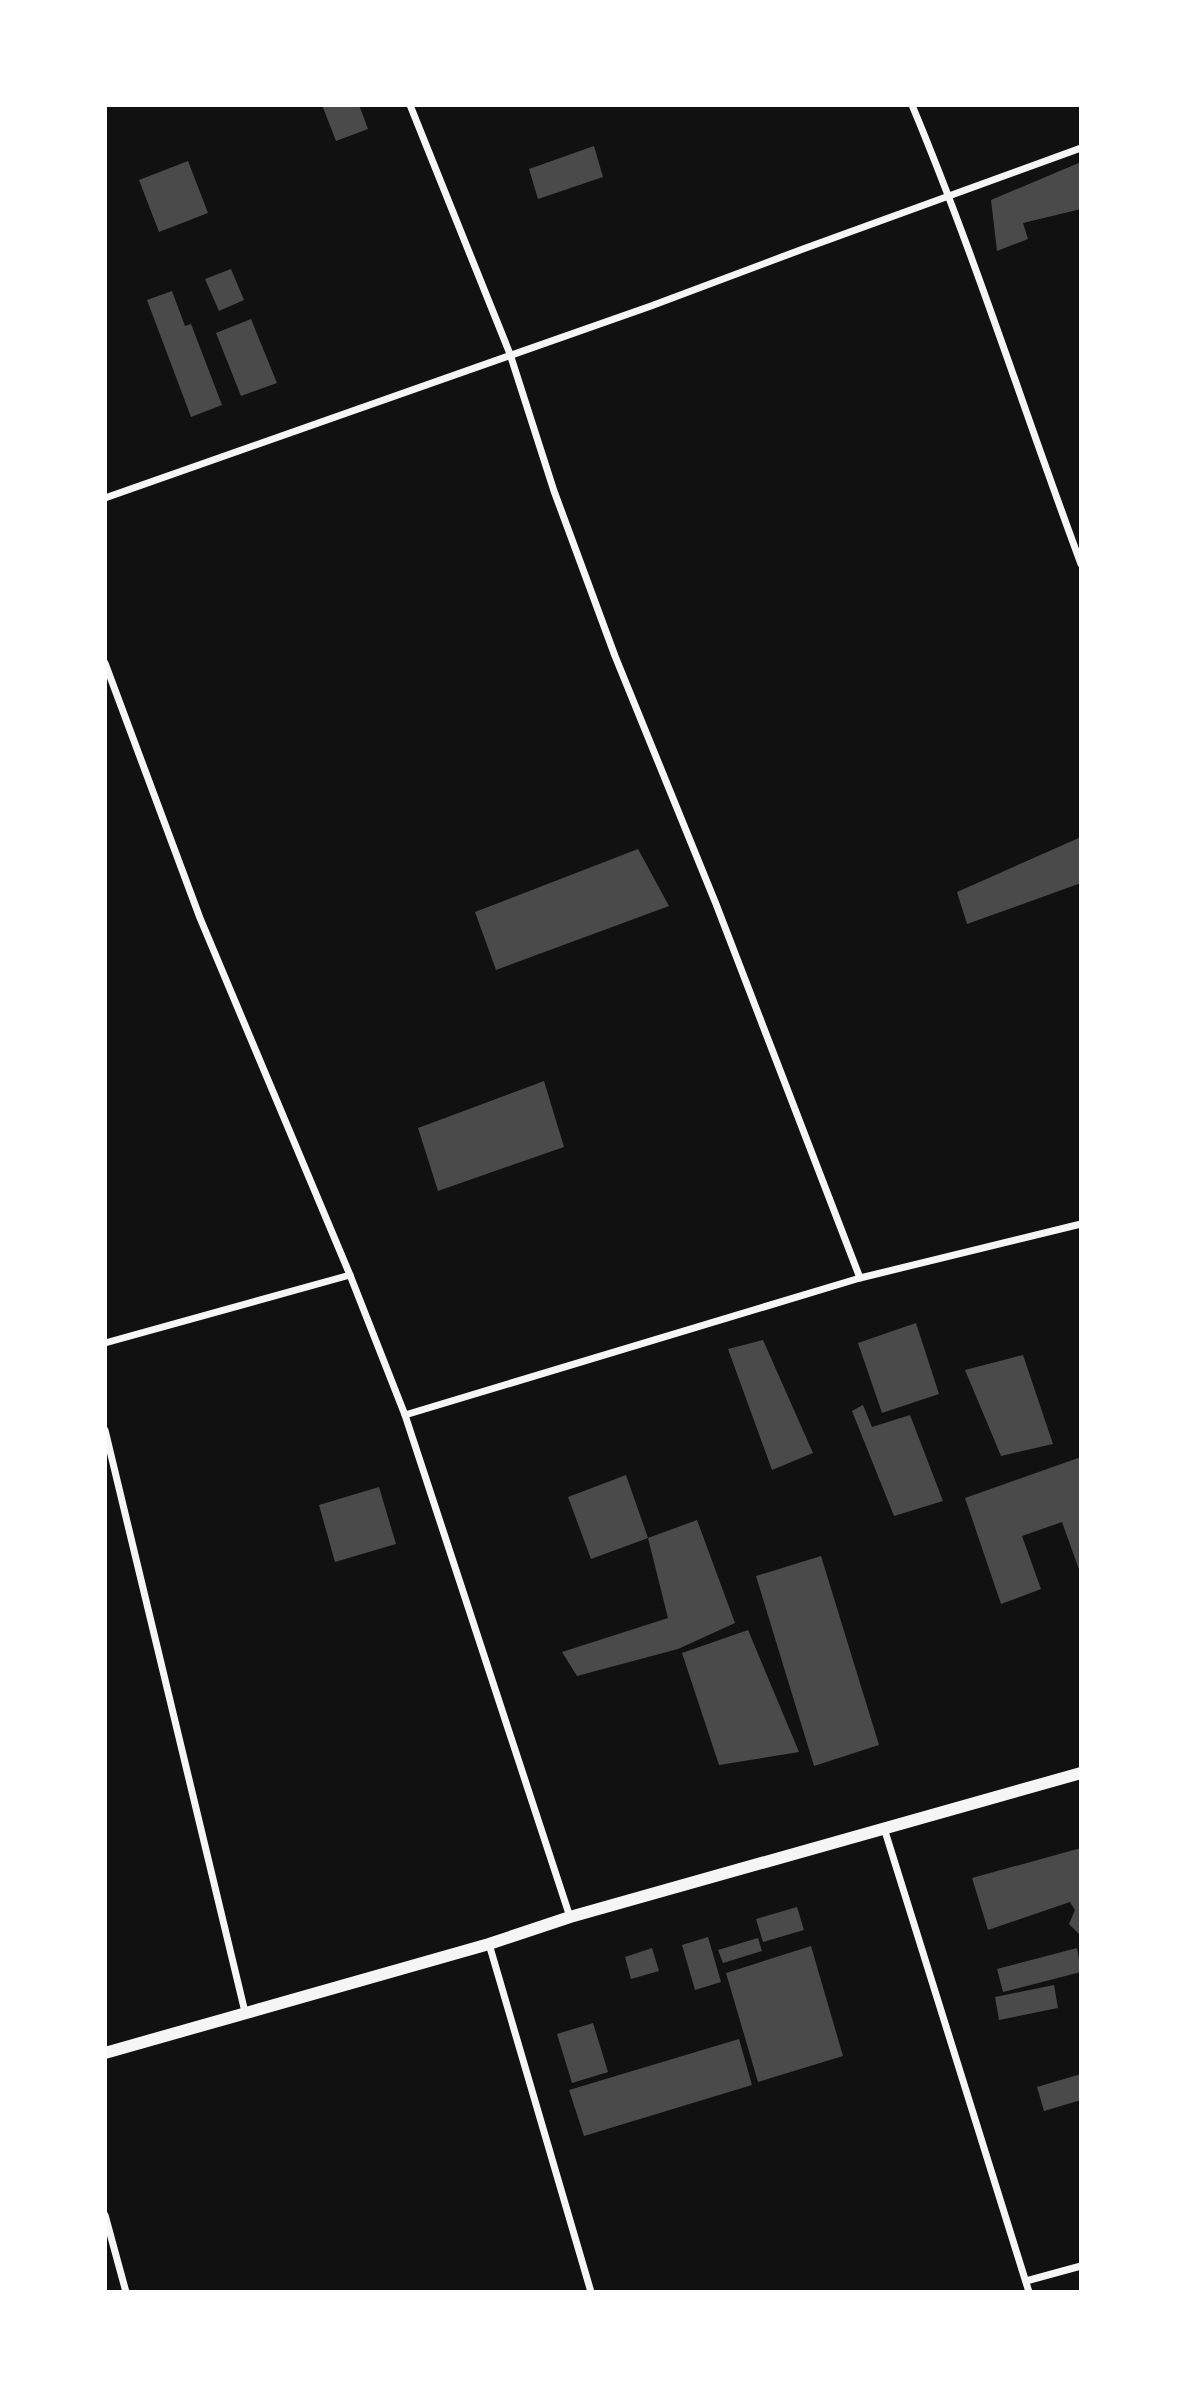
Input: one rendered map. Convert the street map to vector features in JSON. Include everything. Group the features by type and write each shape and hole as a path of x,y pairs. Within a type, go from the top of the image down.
{"street":[{"path":"410,105 510,354 555,491 615,656 716,904 860,1278"},
{"path":"912,105 950,195 1032,433 1081,564"},
{"path":"105,498 651,306 1081,148"},
{"path":"105,663 200,918 350,1275 405,1415 570,1917"},
{"path":"405,1415 860,1278 1081,1224"},
{"path":"105,1343 350,1275"},
{"path":"105,1430 245,2012"},
{"path":"105,2053 489,1944 570,1917 1081,1773"},
{"path":"884,1828 1029,2292"},
{"path":"489,1944 591,2292"},
{"path":"105,2215 126,2292"},
{"path":"1026,2281 1081,2266"}],"building":[{"path":"322,105 359,105 368,129 336,141"},
{"path":"594,146 603,177 538,199 529,169"},
{"path":"188,161 208,213 159,232 139,180"},
{"path":"1081,162 1081,209 1023,223 1028,239 997,251 991,200"},
{"path":"231,269 244,300 219,311 205,279"},
{"path":"172,291 185,326 191,324 222,405 191,417 147,300"},
{"path":"251,319 277,383 241,396 216,333"},
{"path":"1081,837 1081,883 967,924 957,892"},
{"path":"638,849 669,906 496,970 475,912"},
{"path":"544,1081 564,1147 438,1191 418,1128"},
{"path":"916,1323 939,1394 882,1413 858,1343"},
{"path":"763,1340 813,1453 772,1470 728,1349"},
{"path":"1023,1355 1053,1444 1001,1456 965,1370"},
{"path":"863,1405 872,1427 910,1415 943,1501 894,1516 852,1411"},
{"path":"1081,1457 1081,1575 1062,1522 1022,1536 1041,1589 1001,1604 965,1498"},
{"path":"626,1475 648,1538 591,1559 568,1497"},
{"path":"379,1487 396,1544 335,1562 319,1505"},
{"path":"697,1520 735,1623 678,1649 577,1676 562,1652 668,1618 648,1538"},
{"path":"821,1556 879,1745 814,1766 756,1576"},
{"path":"748,1630 799,1752 719,1765 682,1653"},
{"path":"1081,1848 1081,1936 1069,1924 1075,1910 1070,1902 988,1930 972,1878"},
{"path":"797,1907 804,1930 763,1942 756,1919"},
{"path":"708,1937 721,1982 695,1990 682,1945"},
{"path":"758,1938 762,1951 723,1963 718,1950"},
{"path":"811,1946 843,2056 758,2082 726,1973"},
{"path":"652,1948 659,1971 631,1979 625,1957"},
{"path":"1077,1948 1081,1972 1003,1992 997,1969"},
{"path":"1054,1985 1058,2008 999,2020 995,1997"},
{"path":"593,2023 608,2072 572,2083 557,2034"},
{"path":"739,2039 752,2085 584,2136 569,2090"},
{"path":"1081,2074 1081,2100 1044,2111 1037,2087"}]}
